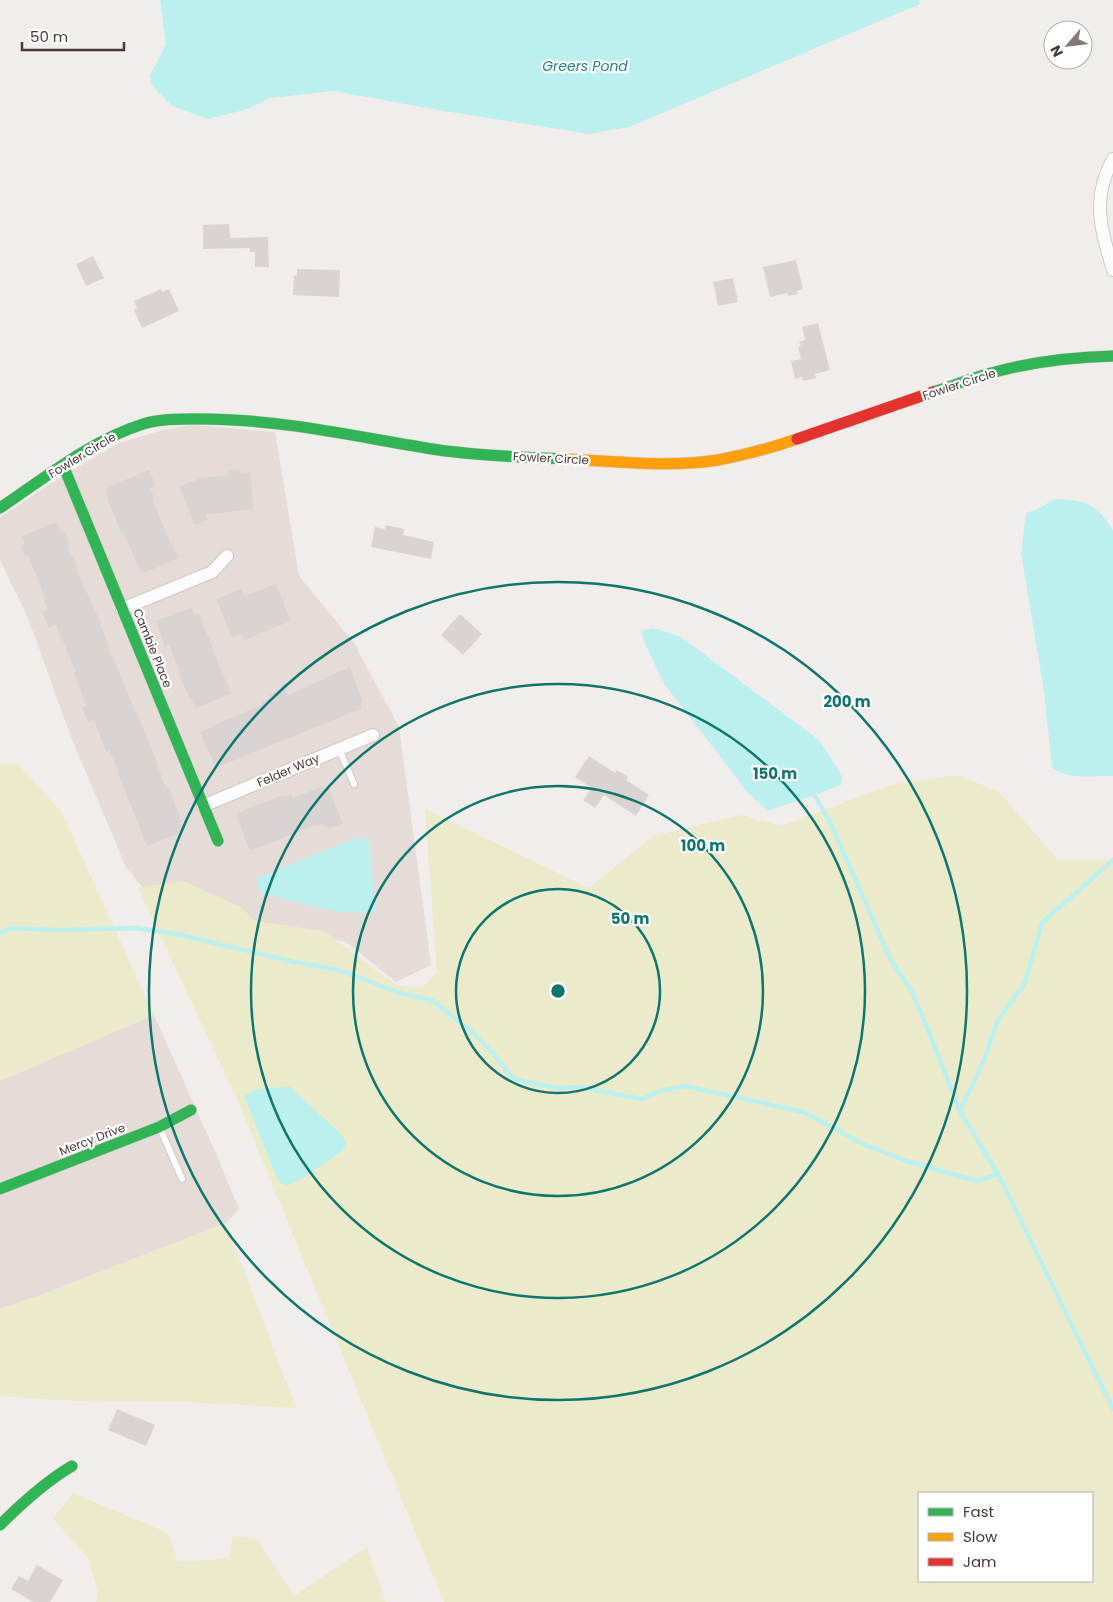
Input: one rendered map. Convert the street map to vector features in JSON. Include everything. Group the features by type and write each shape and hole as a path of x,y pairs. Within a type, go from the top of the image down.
{"street":[{"path":"1113,159 1103,180 1099,216 1101,230 1113,270"},
{"name":"Fowler Circle","path":"0,508 105,439 144,424 170,419 227,420 286,425 419,447 521,457 675,463 717,460 765,450 878,410 1025,363 1084,356 1113,356"},
{"name":"Cambie Place","path":"63,465 218,841"},
{"path":"122,609 212,572 227,556"},
{"name":"Felder Way","path":"203,806 373,735"},
{"name":"Mercy Drive","path":"0,1189 159,1127 191,1110"},
{"path":"0,1526 28,1497 52,1478 72,1466"}],"lane":[{"path":"339,749 354,784"},
{"path":"159,1127 182,1179"}],"shaded area":[{"path":"193,425 275,432 299,576 354,643 399,727 431,965 396,982 346,942 150,897 126,867 71,737 28,618 0,560 0,517 69,472 119,443 163,430"},
{"path":"154,1015 239,1209 226,1223 0,1309 0,1081"}],"green space":[{"path":"0,764 18,764 62,813 154,1015 0,1081"},
{"path":"957,775 998,791 1058,860 1113,860 1113,1602 444,1602 241,1108 138,888 183,881 241,907 255,921 324,931 397,986 422,987 437,972 425,809 589,888 653,836 741,815 782,826 890,785"},
{"path":"226,1223 296,1408 186,1402 72,1401 0,1396 0,1309"},
{"path":"73,1493 168,1533 178,1562 229,1558 233,1536 257,1539 294,1596 367,1547 386,1602 96,1602 98,1594 89,1559 53,1518"}],"water":[{"name":"Greers Pond","path":"160,0 919,0 920,4 629,127 589,134 333,91 270,98 248,109 208,119 172,106 152,86 150,75 166,44"},
{"path":"1054,499 1074,500 1089,505 1102,515 1113,531 1113,776 1074,776 1052,768 1044,692 1021,553 1026,513 1038,509"},
{"path":"653,628 681,637 819,740 842,776 841,785 768,811 749,794 665,685 646,646 641,631"},
{"path":"356,838 369,839 376,911 362,913 333,910 261,893 256,879"},
{"path":"289,1086 343,1136 346,1144 342,1151 303,1178 286,1186 278,1181 244,1096 255,1090"}],"building":[{"path":"229,224 230,238 268,237 269,267 255,267 255,252 250,252 250,248 203,249 203,225"},
{"path":"93,256 104,278 86,286 76,264"},
{"path":"796,260 803,289 797,291 798,294 788,296 787,293 770,297 763,267"},
{"path":"297,269 340,270 339,297 293,295 294,275 297,276"},
{"path":"733,278 738,302 718,306 713,282"},
{"path":"161,289 162,292 169,289 179,311 142,328 134,310 137,308 134,301"},
{"path":"818,323 830,370 815,374 816,378 803,381 802,377 795,379 791,361 801,359 798,347 801,346 799,342 805,340 802,327"},
{"path":"239,469 240,473 250,472 254,509 206,515 208,520 195,525 179,487 201,478 229,475 228,470"},
{"path":"149,470 156,486 150,488 154,497 152,498 171,544 179,558 144,573 140,570 123,532 121,533 105,488"},
{"path":"56,522 62,533 64,532 70,546 68,547 77,571 98,617 109,649 157,761 166,788 168,787 181,819 179,820 184,832 147,846 110,751 106,752 94,720 88,723 82,708 87,706 74,673 76,672 56,625 49,628 42,612 48,610 44,601 46,600 28,555 25,556 20,546 25,544 22,536"},
{"path":"386,525 404,529 403,535 434,542 431,559 371,547 375,527 385,529"},
{"path":"276,584 291,621 244,640 241,634 232,637 216,599 241,589 244,596"},
{"path":"192,607 195,615 199,613 231,694 195,708 191,698 189,698 169,645 165,647 156,621"},
{"path":"460,614 482,634 463,655 441,635"},
{"path":"350,667 363,702 360,703 362,708 216,768 200,732 263,704 262,702 271,698 269,695 285,688 288,695"},
{"path":"589,756 615,773 617,770 628,777 626,780 649,795 636,816 604,795 595,808 583,800 592,788 575,777"},
{"path":"323,786 324,789 328,788 343,823 328,829 325,823 316,827 315,825 250,851 236,814 247,808 284,795 285,797 292,794 293,798"},
{"path":"117,1409 155,1425 146,1446 108,1430"},
{"path":"37,1565 63,1580 50,1602 33,1602 11,1589 19,1576 28,1581"}],"waterway":[{"path":"815,796 830,822 889,956 911,991 960,1111 998,1174 1113,1409"},
{"path":"960,1111 984,1060 998,1020 1025,983 1042,923 1113,860"},
{"path":"0,933 10,928 56,930 137,928 182,935 294,962 339,970 400,993 433,1001 470,1030 492,1052 512,1077 521,1081 558,1088 579,1087 642,1099 664,1090 685,1086 804,1112 863,1144 903,1160 977,1181 998,1174"}],"traffic: fast":[{"path":"933,392 1006,369 1067,359 1113,356"},
{"path":"0,508 69,461 105,440 143,424 166,420 203,419 262,422 454,452 564,459"},
{"path":"63,465 218,841"},
{"path":"0,1189 159,1127 191,1110"},
{"path":"0,1525 34,1493 72,1466"}],"traffic: slow":[{"path":"564,459 641,463 700,462 748,454 797,439"}],"traffic: jam":[{"path":"797,439 933,392"}]}
